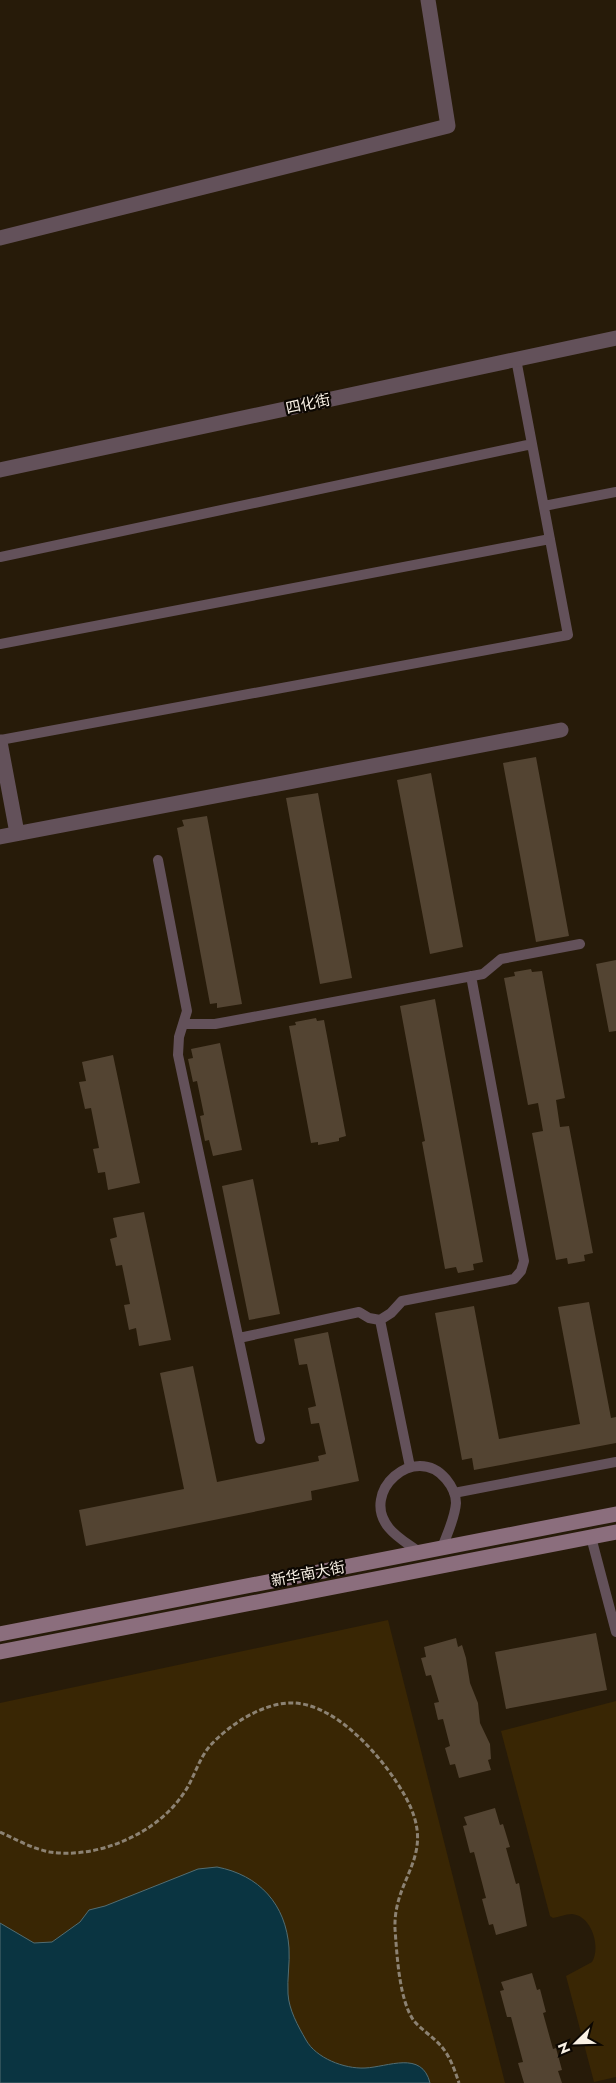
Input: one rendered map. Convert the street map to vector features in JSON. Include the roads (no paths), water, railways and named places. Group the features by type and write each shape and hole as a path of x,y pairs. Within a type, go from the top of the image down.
{"main road":[{"name":"新华南大街","path":"0,1634 616,1514"},
{"name":"新华南大街","path":"0,1652 616,1532"}],"street":[{"path":"0,238 448,126 428,0"},
{"name":"四化街","path":"0,470 616,338"},
{"path":"0,837 561,730"},
{"path":"0,741 17,833"}],"lane":[{"path":"0,741 568,635 516,359"},
{"path":"0,557 532,444"},
{"path":"544,506 616,492"},
{"path":"0,644 550,539"},
{"path":"158,860 187,1011 179,1037 178,1056 260,1439"},
{"path":"184,1024 216,1024 483,974 502,959 580,944"},
{"path":"239,1338 359,1312 369,1318 380,1320 391,1313 402,1301 514,1279 521,1271 524,1261 471,976"},
{"path":"380,1320 410,1467"},
{"path":"454,1493 616,1462"},
{"path":"419,1552 389,1528 381,1510 383,1490 388,1481 402,1470 410,1467 428,1468 436,1471 444,1476 454,1493 456,1504 442,1548"},
{"path":"591,1537 616,1632"}],"water":[{"path":"217,1867 246,1877 268,1894 276,1905 287,1932 290,2006 306,2040 316,2052 331,2061 348,2067 365,2068 412,2063 426,2073 430,2083 0,2083 0,1923 34,1943 52,1942 80,1922 89,1910 105,1906 198,1869"}]}
